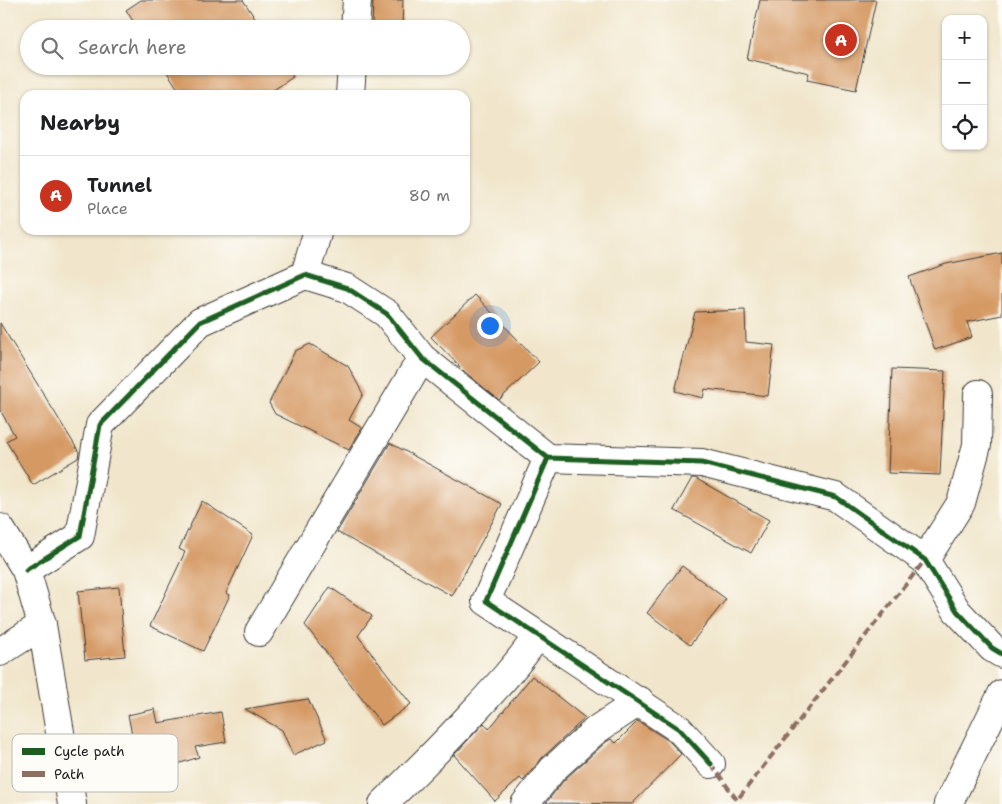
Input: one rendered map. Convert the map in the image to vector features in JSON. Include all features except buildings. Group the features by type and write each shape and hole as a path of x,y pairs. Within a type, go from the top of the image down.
{"street":[{"path":"356,20 357,0"},
{"path":"350,90 351,75"},
{"path":"306,276 317,235"},
{"path":"26,570 80,536 100,425 200,322 306,276 347,288 387,314 422,358 548,458 702,463 836,497 925,560 957,611 992,648 1002,654"},
{"path":"259,632 422,358"},
{"path":"925,560 960,503 977,444 978,394"},
{"path":"548,458 486,601 680,729 711,764"},
{"path":"0,528 26,570 42,625 60,734"},
{"path":"0,652 42,625"},
{"path":"383,804 417,772 492,693 522,659 537,636"},
{"path":"948,804 1002,694"},
{"path":"525,804 553,768 596,730 640,701"}],"marked path":[{"path":"711,764 737,800 925,560"}],"cycle path":[{"path":"26,570 80,536 100,425 200,322 305,275 347,288 387,314 422,358 548,458 702,463 836,497 925,560 957,611 992,648 1002,654"},
{"path":"548,458 486,601 679,729 711,764"}],"place":[{"name":"Tunnel","path":"841,40"}]}
